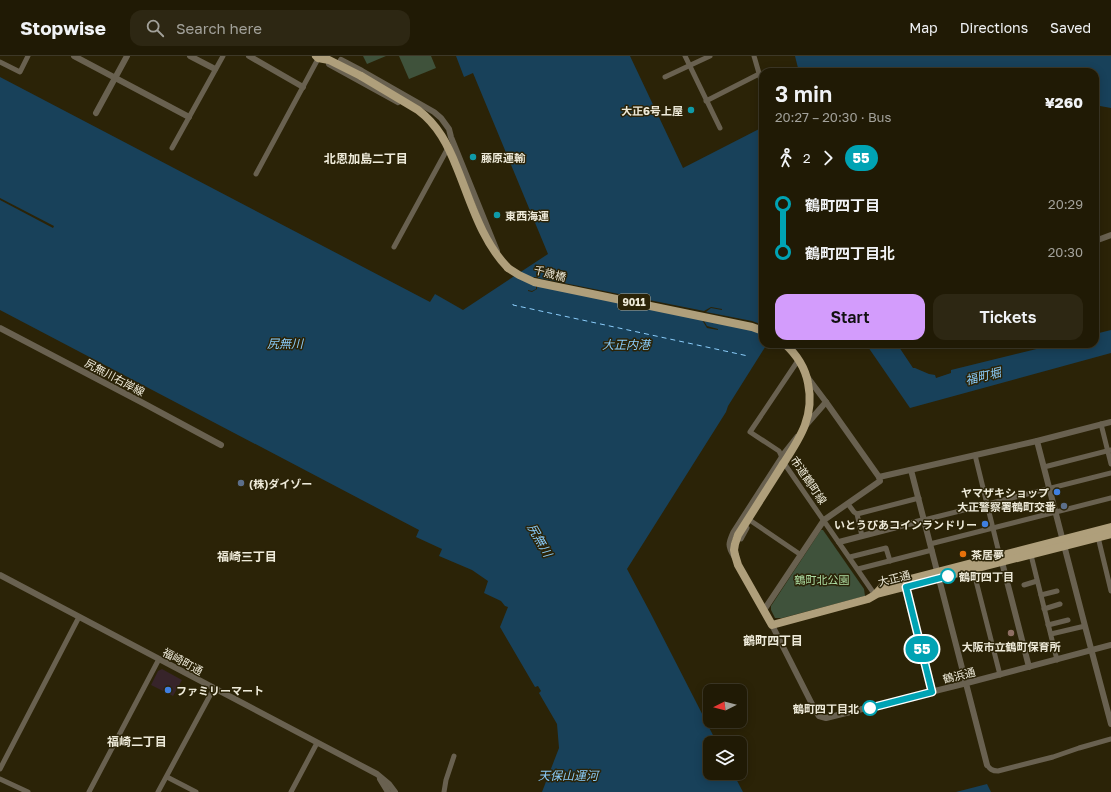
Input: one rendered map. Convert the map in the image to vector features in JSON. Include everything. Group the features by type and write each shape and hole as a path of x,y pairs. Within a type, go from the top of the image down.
{"main road":[{"path":"332,56 341,60 350,70"},
{"name":"千歳橋","path":"318,57 329,60 361,76 426,116 442,136 485,237 502,262 519,275 534,282 744,325 759,330"},
{"path":"790,348 794,352 806,374 810,394 808,415 805,425 795,445 742,528 735,555 738,566 772,625 868,599 875,594"},
{"name":"大正通","path":"875,594 882,586 973,569 1001,559 1030,555 1111,527"},
{"name":"大正通","path":"875,594 906,587 938,575 1063,543 1111,534"}],"street":[{"path":"0,62 20,72 28,56"},
{"path":"74,56 189,117"},
{"path":"96,113 127,56"},
{"path":"190,56 215,69"},
{"path":"172,148 222,56"},
{"path":"248,56 303,87"},
{"path":"685,56 720,128"},
{"path":"665,77 710,56"},
{"path":"706,101 759,74 754,56"},
{"path":"256,174 318,57 426,118 452,138"},
{"path":"341,60 434,112 449,128 506,273"},
{"path":"426,118 434,112"},
{"path":"394,247 452,138"},
{"path":"1099,240 1111,235"},
{"name":"尻無川右岸線","path":"0,328 221,445"},
{"path":"764,610 824,520 880,481 879,477 796,362 750,432 779,452 782,456"},
{"path":"736,560 729,549 729,543 733,532 782,456 826,402"},
{"path":"879,477 1037,441 1111,422"},
{"path":"1101,424 1109,450 1111,464"},
{"path":"1037,441 1111,724"},
{"path":"1044,466 1109,450"},
{"path":"975,455 1029,667"},
{"name":"市道鶴町線","path":"782,456 786,466 875,594"},
{"path":"738,542 786,466"},
{"path":"911,470 987,765 994,771 1053,757 1111,739"},
{"path":"839,542 1111,473"},
{"path":"856,514 919,498"},
{"path":"858,569 890,561 993,528 1111,498"},
{"path":"848,504 856,514 862,536"},
{"path":"751,522 801,555"},
{"path":"1098,537 1111,591"},
{"path":"850,557 886,548 890,561"},
{"path":"1030,555 1057,660"},
{"path":"973,569 1000,675"},
{"name":"福崎町通","path":"0,575 377,774 395,792"},
{"path":"1024,585 1037,581"},
{"path":"906,587 932,692"},
{"path":"1041,595 1057,591"},
{"path":"1044,608 1060,604"},
{"path":"0,769 79,617"},
{"path":"1048,625 1068,620"},
{"name":"鶴浜通","path":"772,625 815,710 819,716 826,718 966,684 1111,646"},
{"path":"1051,634 1085,626"},
{"path":"89,792 159,659"},
{"path":"158,792 214,688"},
{"path":"291,792 317,743"},
{"path":"444,792 446,780 454,756"},
{"path":"377,774 388,792"},
{"path":"166,776 196,792"},
{"path":"0,780 28,792"}],"shaded area":[{"path":"162,669 182,680 173,696 151,685 158,671"}],"green space":[{"path":"363,56 386,56 367,64"},
{"path":"399,56 431,56 436,68 409,79"},
{"name":"鶴町北公園","path":"821,530 823,530 864,589 865,596 782,618 775,618 771,610 771,606"}],"water":[{"path":"456,56 630,56 683,168 759,129 759,348 764,348 627,569 703,716 703,728 709,728 713,736 703,736 703,780 737,780 743,792 542,792 559,748 557,724 539,693 541,691 538,686 535,687 500,627 508,607 501,601 484,593 488,581 472,570 439,556 442,549 416,537 419,530 0,310 0,77 430,302 435,294 463,310 548,254 473,73 464,77"},
{"path":"795,56 1111,56 1111,108 1099,107 1099,68 798,68"},
{"name":"福町堀","path":"1111,330 1111,353 910,408 869,348 900,348 913,368 935,375 936,378 951,373 951,370 1041,348 1099,348 1099,333"},
{"path":"987,784 991,792 956,792"}],"pier":[{"path":"0,198 54,226 53,228 0,200"},
{"path":"537,272 538,278 704,311 711,307 722,309 711,308 706,312 759,324 759,333 751,330 704,321 707,326 718,330 707,328 702,320 537,286 537,289 532,292 528,291 536,289 531,277 537,277"}],"ferry route":[{"path":"513,304 748,356"}],"bus line":[{"name":"55","path":"870,708 932,692 906,587 948,576"}],"place":[{"name":"大正6号上屋","path":"691,110"},
{"name":"藤原運輸","path":"473,157"},
{"name":"東西海運","path":"497,215"},
{"name":"(株)ダイゾー","path":"241,483"},
{"name":"ヤマザキショップ","path":"1057,492"},
{"name":"大正警察署鶴町交番","path":"1064,506"},
{"name":"いとうぴあコインランドリー","path":"985,524"},
{"name":"茶居夢","path":"963,554"},
{"name":"鶴町四丁目","path":"948,576"},
{"name":"大阪市立鶴町保育所","path":"1011,633"},
{"name":"ファミリーマート","path":"168,690"},
{"name":"鶴町四丁目北","path":"870,708"}],"district":[{"name":"北恩加島二丁目","path":"366,158"},
{"name":"福崎三丁目","path":"247,556"},
{"name":"鶴町四丁目","path":"773,640"},
{"name":"福崎二丁目","path":"137,741"}],"water label":[{"name":"尻無川","path":"285,343"},
{"name":"大正内港","path":"626,344"},
{"name":"尻無川","path":"540,540"},
{"name":"天保山運河","path":"568,775"}]}
